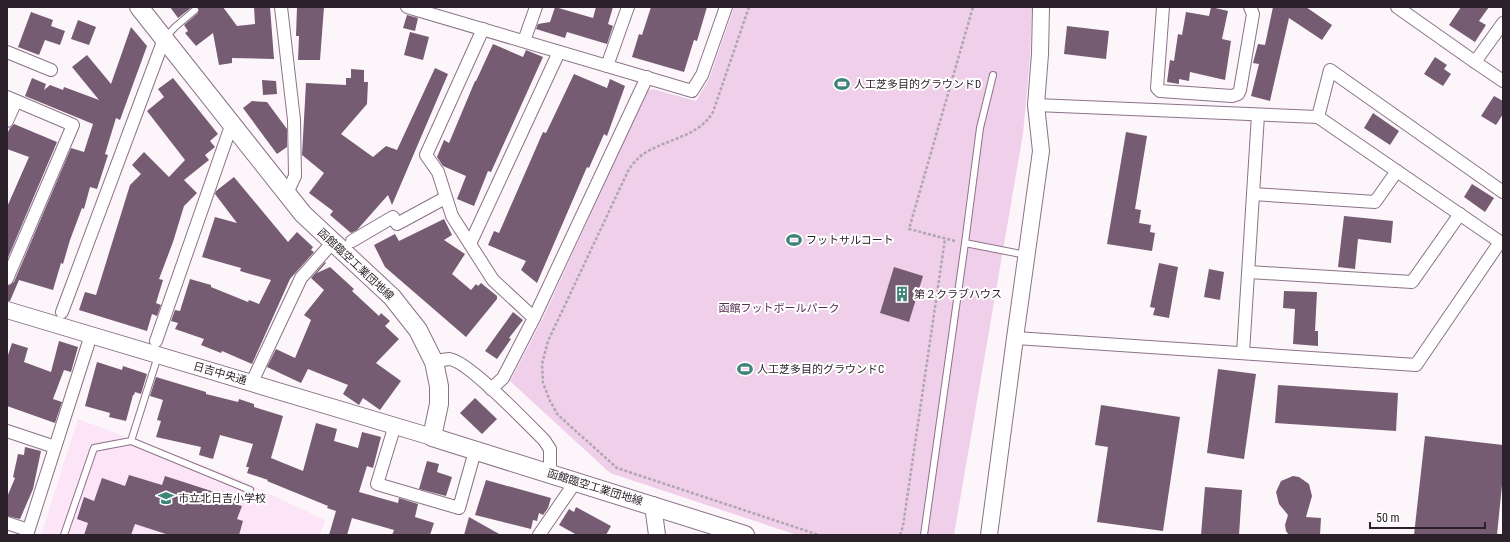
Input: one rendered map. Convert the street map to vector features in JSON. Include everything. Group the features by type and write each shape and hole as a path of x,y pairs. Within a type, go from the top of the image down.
{"main road":[{"name":"函館臨空工業団地線","path":"139,7 303,214 332,243 392,297 418,330 434,362 439,386 439,404 432,437 745,535"}],"street":[{"path":"281,7 294,134 295,176 287,193"},
{"path":"407,7 692,91 702,75 726,7"},
{"path":"524,41 536,7"},
{"path":"607,66 628,7"},
{"path":"989,535 1041,151 1036,105 1040,54 1041,7"},
{"path":"1163,7 1157,88 1160,91 1232,96 1238,94 1240,90 1253,14 1250,7"},
{"path":"1397,7 1503,81"},
{"path":"1475,62 1503,23"},
{"path":"482,29 426,155 438,172 445,198 452,216 493,280 534,318"},
{"path":"62,312 164,39"},
{"path":"7,52 51,70"},
{"path":"470,244 559,52"},
{"path":"1318,117 1330,70 1503,192"},
{"path":"491,389 503,378 534,318 647,77"},
{"path":"7,121 11,99 72,125 7,279"},
{"path":"1015,338 1416,364 1501,243 1318,117 1258,116 1036,105"},
{"path":"1243,353 1258,116"},
{"path":"157,348 232,123"},
{"path":"1253,194 1376,202 1397,171"},
{"path":"352,241 393,217 397,224 445,198"},
{"path":"1249,272 1412,282 1460,214"},
{"path":"252,382 301,278 332,243"},
{"name":"日吉中央通","path":"7,310 91,335 157,348 252,382 432,437"},
{"path":"7,523 27,532 91,335"},
{"path":"434,362 450,359 462,364 491,389 544,440 550,450 550,474"},
{"path":"395,426 377,484 459,508 475,451"},
{"path":"7,431 55,447"},
{"path":"539,535 576,481"},
{"path":"653,505 657,535"}],"lane":[{"path":"164,39 174,27 195,10"},
{"path":"924,535 980,128 993,75"},
{"path":"965,243 1026,255"},
{"path":"131,441 157,348"},
{"path":"64,535 94,448 131,441 250,490"}],"path":[{"path":"749,7 709,120 694,130 642,155 629,169 548,341 542,364 543,383 550,401 558,415 617,468 819,535"},
{"path":"900,535 903,526 945,239 909,229 973,7"}],"shaded area":[{"name":"市立北日吉小学校","path":"78,419 232,476 325,520 320,535 41,535"}],"green space":[{"name":"函館フットボールパーク","path":"734,7 1032,7 1030,58 1023,134 954,535 797,535 610,473 510,381 542,320 647,91 653,89 696,101 709,79"}],"building":[{"path":"170,7 192,7 178,18"},
{"path":"198,7 223,7 237,26 255,24 254,7 270,7 274,59 232,58 232,63 219,65 213,33 196,46 185,33 188,31 184,25 198,13"},
{"path":"297,7 324,7 320,60 298,60 299,36 296,36"},
{"path":"555,7 593,18 596,7 613,7 608,24 613,26 607,44 567,32 565,38 536,29 538,24 550,22"},
{"path":"651,7 707,7 697,41 694,40 684,72 632,57 639,34 642,35"},
{"path":"1211,7 1228,11 1222,39 1231,41 1225,80 1190,72 1189,81 1179,79 1179,84 1167,82 1170,60 1174,61 1178,34 1182,35 1186,12 1209,16"},
{"path":"1273,7 1306,7 1332,25 1322,40 1289,18 1270,101 1251,96 1259,64 1253,63 1258,44 1265,45"},
{"path":"1461,7 1489,7 1479,21 1486,25 1475,42 1449,25"},
{"path":"31,12 53,20 51,26 65,31 60,45 45,40 39,55 18,47"},
{"path":"407,15 418,18 415,31 403,28"},
{"path":"78,20 96,27 89,45 71,39"},
{"path":"1067,26 1109,31 1106,59 1064,54"},
{"path":"131,27 147,46 120,120 116,118 105,154 108,155 97,189 90,187 84,209 82,208 63,264 61,263 53,290 19,280 10,301 7,301 7,286 14,282 71,148 84,152 93,124 25,96 32,78 46,84 44,90 50,85 63,90 64,87 99,100 72,67 87,55 111,84"},
{"path":"410,32 429,37 423,60 404,55"},
{"path":"493,44 523,57 526,50 543,57 491,172 488,171 474,206 457,199 466,176 443,166 437,157 444,140 449,143 475,81"},
{"path":"1435,57 1447,65 1444,69 1451,74 1443,86 1424,74"},
{"path":"435,68 448,74 392,205 388,195 357,230 351,233 330,215 333,211 309,193 324,173 302,155 306,83 346,85 346,78 351,78 351,69 364,70 364,82 368,82 367,104 341,134 373,157 386,146 397,150"},
{"path":"574,74 607,88 610,79 625,86 607,136 604,134 589,168 587,167 537,283 521,270 526,261 488,245 494,231 499,233 543,132 546,133"},
{"path":"173,78 218,134 210,141 215,147 205,155 209,160 184,180 197,193 184,206 173,242 159,279 163,280 156,303 161,305 157,316 152,314 147,331 79,310 85,292 96,295 130,185 141,174 132,165 144,152 169,177 185,160 147,111 164,97 158,89"},
{"path":"262,80 276,81 277,94 263,95"},
{"path":"1494,96 1503,101 1503,114 1496,125 1481,116"},
{"path":"252,101 267,102 287,129 287,147 277,154 243,108"},
{"path":"1373,113 1399,131 1390,145 1364,128"},
{"path":"14,124 57,142 7,260 7,207 29,157 7,149 7,134"},
{"path":"1126,132 1147,136 1135,209 1141,210 1139,223 1151,225 1150,232 1155,233 1152,251 1107,244"},
{"path":"234,177 288,242 297,232 313,247 311,250 314,252 290,279 252,364 222,351 221,353 201,345 204,339 175,329 178,323 171,321 175,310 180,311 190,279 211,285 211,287 248,302 249,300 259,304 271,280 240,271 241,268 202,257 215,217 237,223 215,194 216,191"},
{"path":"1472,184 1494,198 1485,212 1464,197"},
{"path":"1344,216 1393,221 1391,243 1358,239 1355,269 1338,267"},
{"path":"444,219 452,235 444,240 465,254 452,274 471,290 476,284 478,286 481,283 497,296 497,299 466,337 385,267 374,245 395,234 399,241"},
{"path":"325,262 326,263 317,273 330,267 354,289 352,291 379,316 381,313 390,321 385,326 399,339 376,363 401,381 380,410 363,398 359,405 343,394 348,385 308,369 301,383 267,367 276,349 295,358 311,320 304,315 324,290 311,278"},
{"path":"1159,263 1178,267 1169,318 1153,315 1155,308 1150,307"},
{"name":"第２クラブハウス","path":"894,267 923,276 909,322 880,313"},
{"path":"1209,269 1224,272 1220,300 1204,297"},
{"path":"1284,291 1317,292 1315,331 1318,331 1318,346 1293,344 1295,309 1283,308"},
{"path":"513,312 523,320 509,338 511,339 497,359 485,351"},
{"path":"59,341 78,347 71,372 64,370 53,399 62,402 55,423 7,406 7,358 12,343 28,348 24,362 51,372"},
{"path":"97,362 122,370 123,366 147,374 141,394 135,392 133,395 126,421 109,417 110,413 85,406"},
{"path":"1218,369 1256,374 1244,459 1207,453"},
{"path":"156,377 206,392 206,394 238,402 239,399 254,404 254,407 283,416 271,458 303,471 316,423 337,429 334,441 358,448 362,432 381,437 373,468 367,466 359,492 398,503 399,498 418,504 415,517 434,523 430,535 392,535 394,530 352,518 347,535 329,535 336,511 327,508 328,506 267,481 268,480 247,473 249,467 246,467 253,444 220,435 213,459 199,455 201,447 156,437 161,421 157,420 163,400 150,396"},
{"path":"1278,385 1398,393 1396,431 1275,423"},
{"path":"475,398 497,419 482,434 460,413"},
{"path":"1101,405 1180,417 1163,531 1097,522 1108,447 1095,445"},
{"path":"1425,436 1503,445 1503,475 1497,535 1414,535"},
{"path":"25,447 41,451 33,489 20,519 7,516 7,497 15,478 13,477 18,454 24,455"},
{"path":"427,461 439,464 437,472 452,477 446,496 419,489"},
{"path":"129,475 162,485 165,476 236,499 234,504 242,506 237,519 243,521 239,535 169,535 135,524 131,535 84,535 88,523 77,519 84,497 94,501 102,478 125,486"},
{"path":"1293,476 1299,477 1309,484 1312,496 1306,517 1321,518 1320,535 1289,535 1286,531 1285,525 1288,515 1279,504 1276,492 1281,481"},
{"path":"486,480 551,498 548,508 543,515 539,513 537,521 533,520 531,529 475,515"},
{"path":"1205,487 1242,490 1239,535 1201,535"},
{"path":"576,507 611,526 606,535 577,535 559,525 569,509 574,512"},
{"path":"469,517 501,535 464,535"}],"place":[{"name":"人工芝多目的グラウンドD","path":"842,84"},
{"name":"フットサルコート","path":"794,240"},
{"name":"第２クラブハウス","path":"902,294"},
{"name":"人工芝多目的グラウンドC","path":"745,369"},
{"name":"市立北日吉小学校","path":"166,498"}]}
